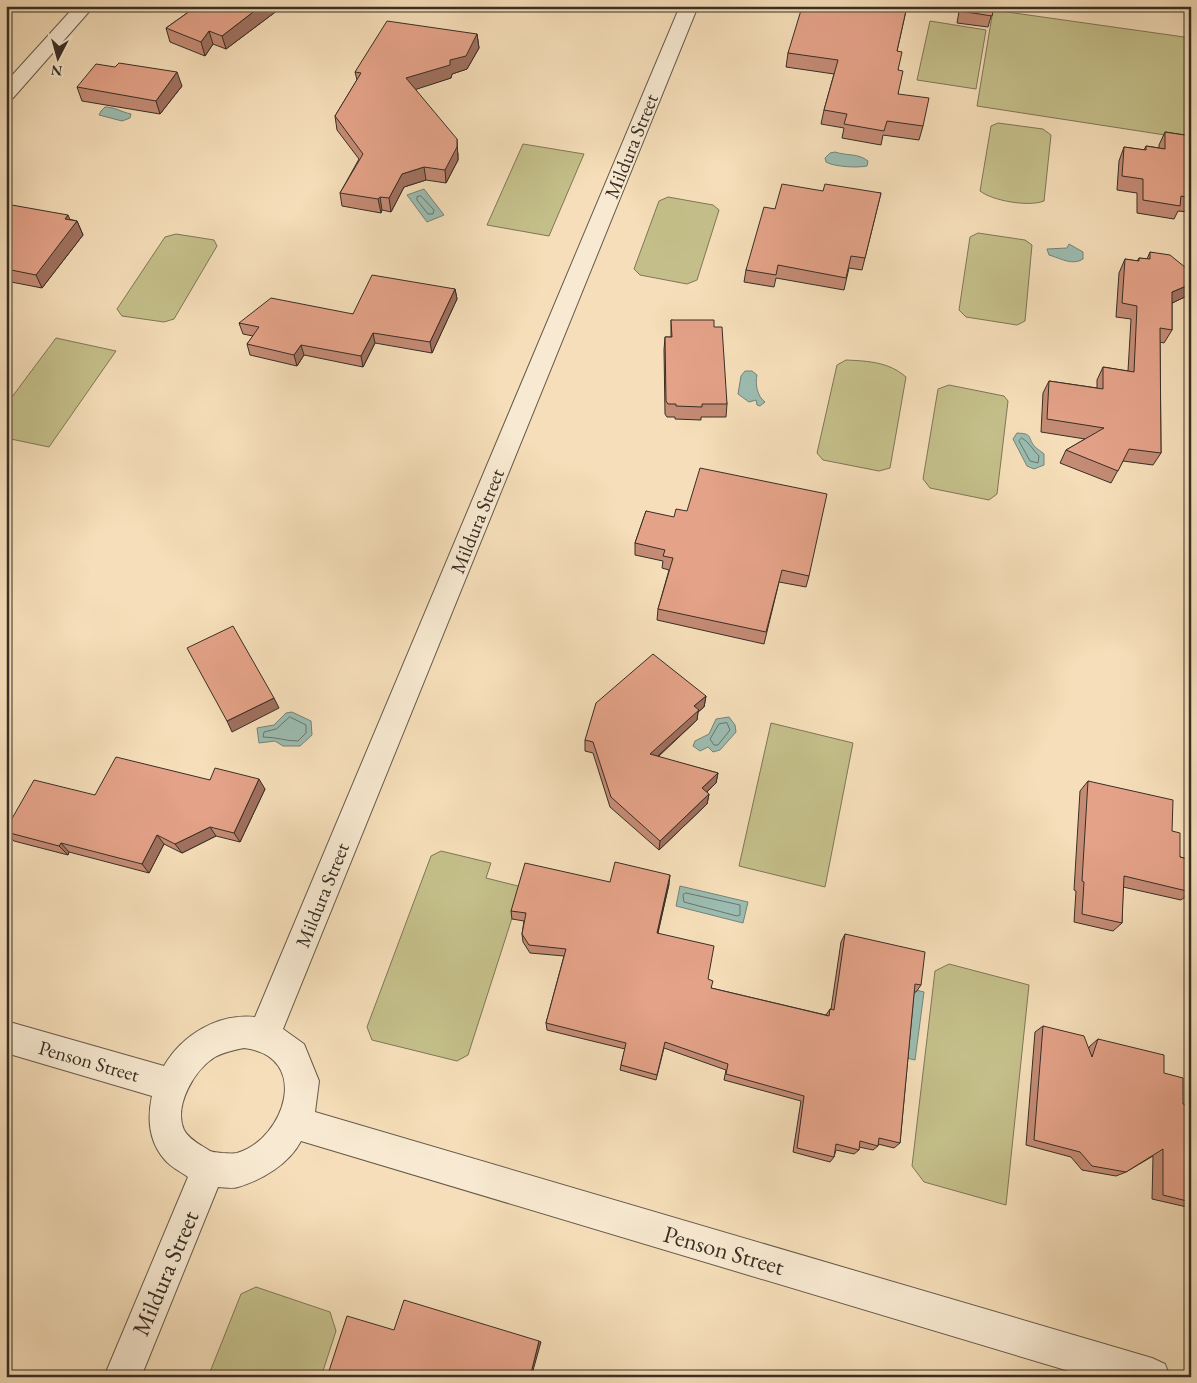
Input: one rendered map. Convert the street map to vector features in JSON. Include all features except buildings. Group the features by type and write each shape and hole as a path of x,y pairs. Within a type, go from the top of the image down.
{"street":[{"path":"6,94 85,6"},
{"name":"Mildura Street","path":"264,1035 689,6"},
{"path":"244,1032 264,1035 282,1045 294,1060 302,1080 302,1101 295,1123 284,1141 268,1156 249,1167 228,1172 208,1170 189,1162 175,1147 167,1128 166,1106 171,1085 183,1064 201,1047 221,1036 244,1032"},
{"name":"Penson Street","path":"6,1037 171,1085"},
{"name":"Penson Street","path":"295,1123 1152,1377"},
{"name":"Mildura Street","path":"122,1377 208,1170"}],"shaded area":[{"path":"993,10 1191,38 1191,139 977,106"},
{"path":"930,21 986,30 976,89 917,80"},
{"path":"998,123 1043,129 1051,135 1044,201 1037,203 1011,202 993,198 980,191 991,126"},
{"path":"523,144 584,154 549,236 487,225"},
{"path":"668,197 713,205 719,210 697,280 687,284 640,275 634,269 659,201"},
{"path":"978,233 1025,240 1032,245 1025,321 1017,325 966,317 959,310 970,237"},
{"path":"176,234 214,240 217,246 174,319 164,322 122,316 117,309 165,237"},
{"path":"56,338 116,351 49,447 6,438 6,405"},
{"path":"846,360 885,365 906,377 890,468 879,471 823,460 817,453 837,365"},
{"path":"949,385 1004,396 1008,401 997,494 989,500 930,488 923,479 938,389"},
{"path":"771,723 853,743 825,887 739,866"},
{"path":"441,851 491,863 486,878 522,887 468,1055 457,1061 372,1040 367,1027 431,856"},
{"path":"949,964 1029,985 1006,1205 924,1182 912,1166 935,971"},
{"path":"256,1287 330,1312 336,1331 321,1377 208,1377 241,1294"}],"water":[{"path":"105,107 131,114 130,118 122,121 99,115"},
{"path":"835,152 864,158 868,161 867,166 846,167 826,162 825,158 830,153"},
{"path":"424,189 444,215 427,222 407,195"},
{"path":"1069,244 1083,252 1083,259 1070,262 1049,255 1047,249 1067,248"},
{"path":"745,371 752,371 757,375 757,390 765,402 760,406 757,405 756,400 749,402 738,394 741,376"},
{"path":"1017,433 1029,436 1034,446 1044,454 1044,465 1034,469 1027,466 1013,439"},
{"path":"292,712 311,721 312,735 300,746 283,746 275,741 259,743 257,728 274,725 286,713"},
{"path":"729,717 735,725 736,732 720,750 713,752 708,747 700,751 693,746 695,741 709,734 716,719"},
{"path":"680,886 748,902 743,923 676,906"},
{"path":"916,990 924,992 915,1060 898,1056 910,991 916,992"}]}
